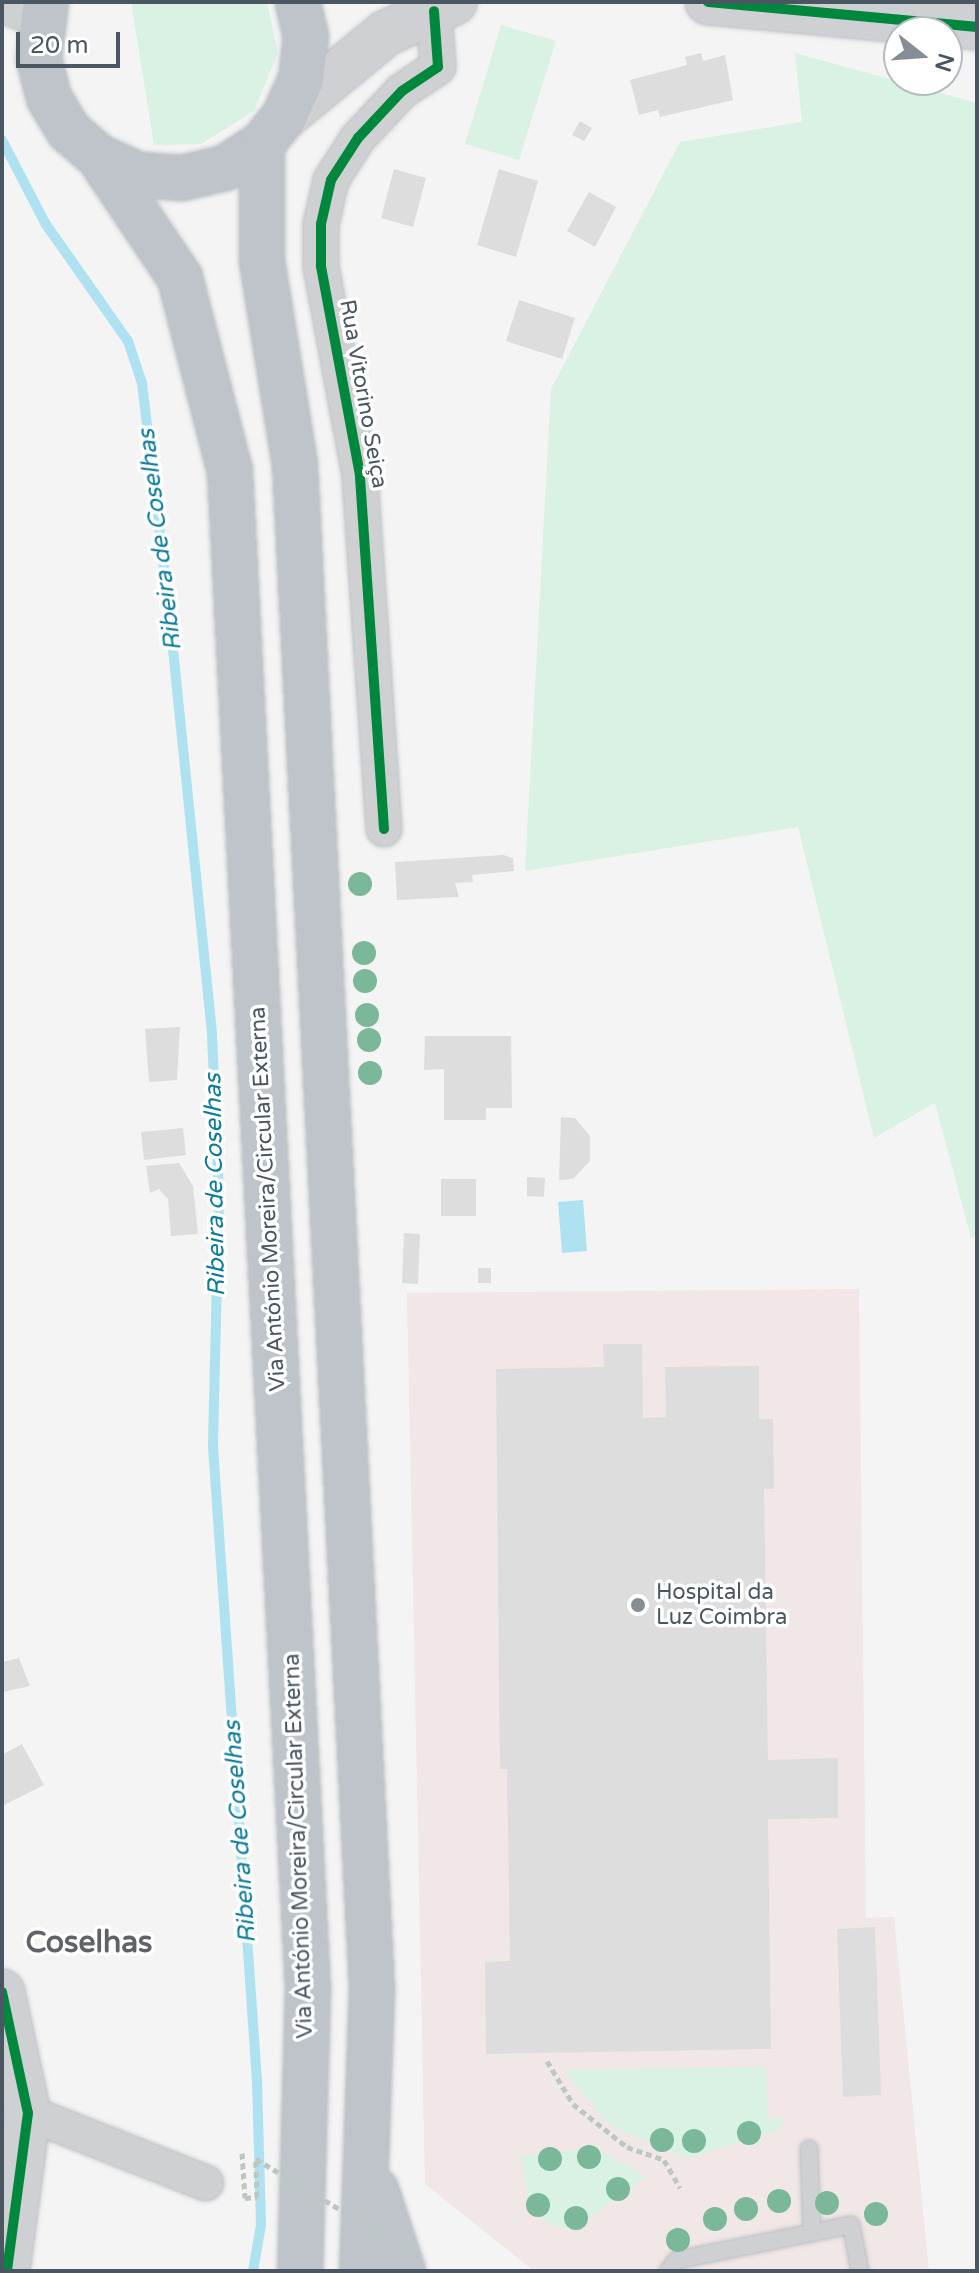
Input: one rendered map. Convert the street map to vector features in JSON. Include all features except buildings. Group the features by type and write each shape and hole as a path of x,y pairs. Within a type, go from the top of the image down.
{"highway":[{"path":"298,2 306,37 301,79 273,131 262,261 295,464 372,1988 369,2171 362,2271"},
{"name":"Via António Moreira/Circular Externa","path":"30,9 49,98 69,131 99,157 180,278 230,471 308,1989 300,2271"},
{"name":"Via António Moreira/Circular Externa","path":"99,157 139,175 182,178 225,168 273,131"},
{"path":"369,2171 411,2264"}],"street":[{"path":"708,2 977,27"},
{"path":"273,131 386,33 444,7"},
{"name":"Rua Vitorino Seiça","path":"384,829 360,475 321,266 321,224 331,180 358,138 402,91 438,67 444,7"},
{"path":"2,1992 28,2113 7,2271"},
{"path":"28,2113 206,2183"}],"lane":[{"path":"809,2149 812,2233"},
{"path":"668,2271 677,2260 851,2225 860,2271"}],"path":[{"path":"547,2061 573,2104 627,2147 664,2160 680,2188"},
{"path":"242,2153 245,2198 257,2197 256,2159 411,2264"}],"shaded area":[{"name":"Hospital da Luz Coimbra","path":"859,1289 866,1918 894,1917 929,2271 534,2271 425,2184 407,1293"}],"green space":[{"path":"131,2 267,2 278,53 254,111 201,144 154,145"},
{"path":"501,25 556,41 519,160 465,144"},
{"path":"795,53 883,77 883,96 952,96 977,103 977,1236 971,1238 935,1103 874,1138 798,827 525,871 551,389 680,142 802,122"},
{"path":"766,2067 768,2120 783,2118 778,2130 688,2158 612,2127 563,2070"},
{"path":"596,2148 646,2177 572,2229 549,2225 528,2199 521,2156"}],"water":[{"path":"583,1200 587,1251 562,1253 558,1202"}],"waterway":[{"name":"Ribeira de Coselhas","path":"2,140 45,223 128,341 142,383 168,600 212,1035 219,1197 213,1447 257,2081 261,2225 253,2271"}],"cycle path":[{"path":"708,2 977,27"},
{"path":"384,829 360,475 321,266 321,224 331,180 358,138 402,91 438,67 434,11"},
{"path":"2,1992 28,2113 7,2271"}],"place":[{"name":"Hospital da Luz Coimbra","path":"638,1605"}],"district":[{"name":"Coselhas","path":"89,1943"}]}
